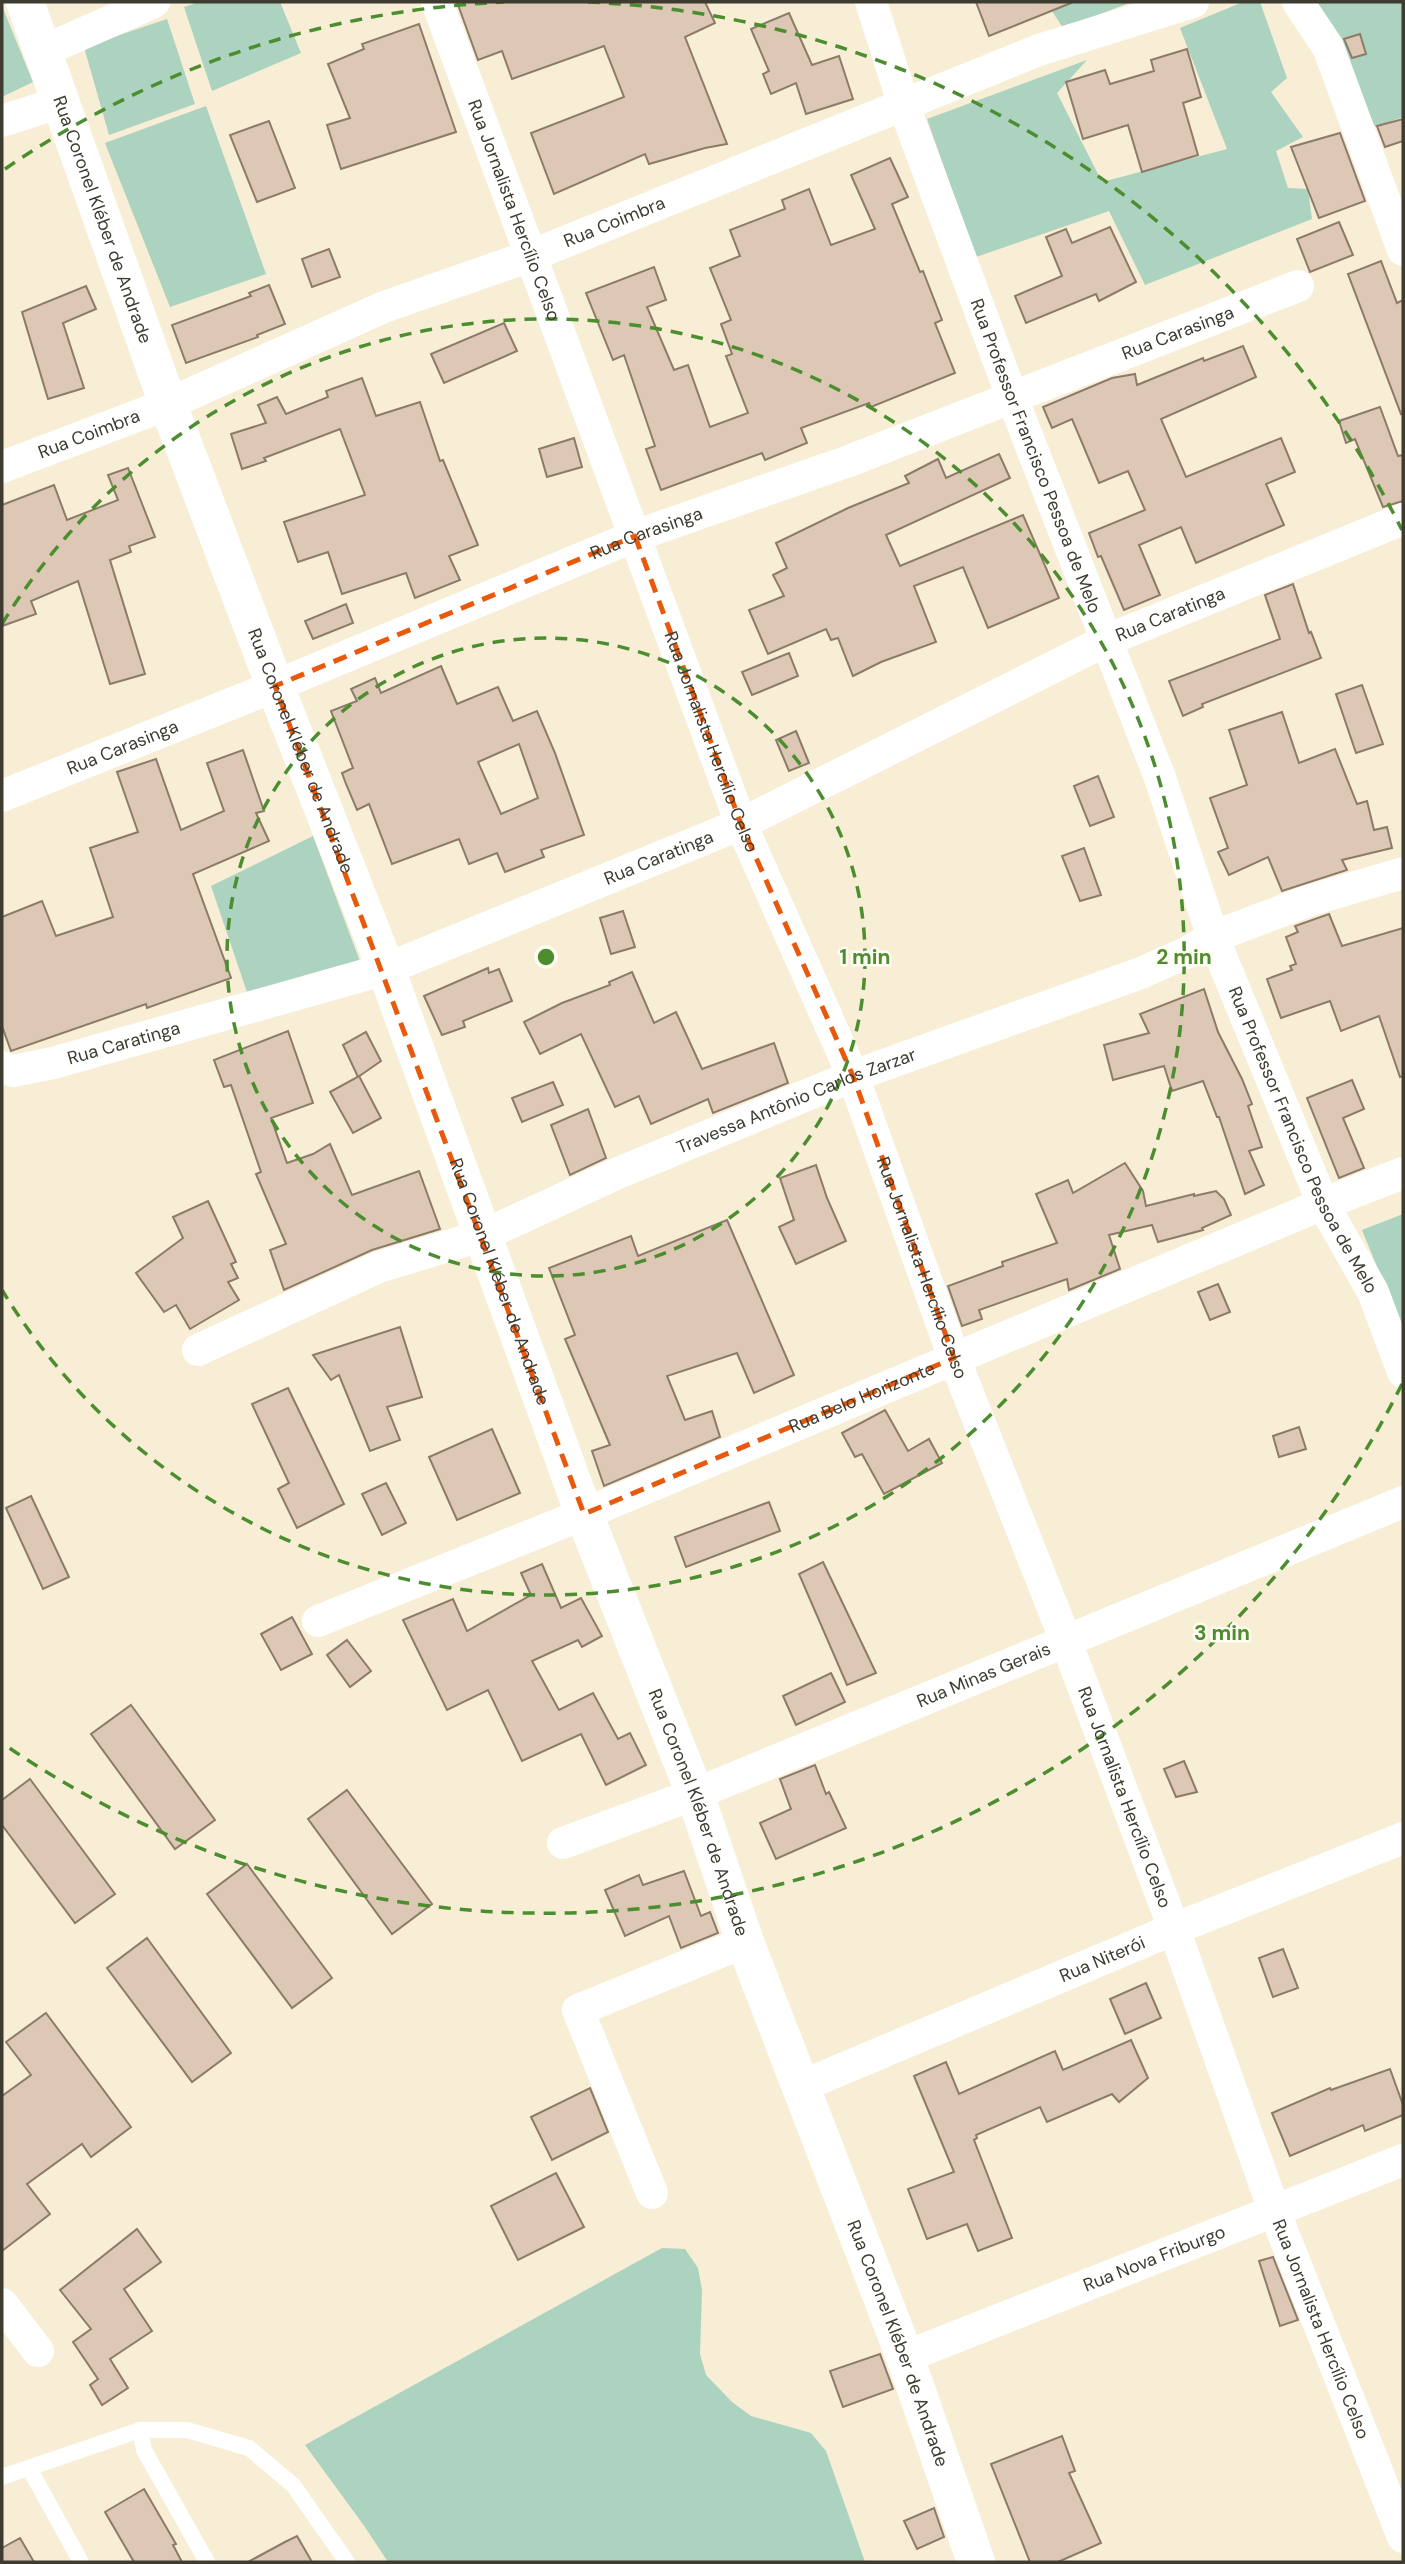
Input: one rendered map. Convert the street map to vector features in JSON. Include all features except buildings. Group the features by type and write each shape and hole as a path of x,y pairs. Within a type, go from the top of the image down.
{"main road":[{"name":"Rua Coronel Kléber de Andrade","path":"25,2 168,404 386,969 584,1514 695,1794 746,1942 905,2357 976,2562"}],"street":[{"path":"43,51 154,2"},
{"name":"Rua Jornalista Hercílio Celso","path":"437,2 741,824 853,1076 954,1358 1066,1641 1174,1928 1274,2210 1403,2537"},
{"name":"Rua Professor Francisco Pessoa de Melo","path":"871,2 904,106 1012,397 1160,778 1213,937 1323,1204 1373,1292 1403,1372"},
{"name":"Rua Coimbra","path":"2,467 168,404 384,307 530,256 1039,50 1193,2"},
{"path":"1298,2 1328,47 1401,237"},
{"path":"2,121 61,102"},
{"name":"Rua Carasinga","path":"2,796 635,536 849,461 1298,286"},
{"name":"Rua Caratinga","path":"2,1067 13,1071 52,1063 386,969 741,824 1105,640 1403,519"},
{"name":"Travessa Antônio Carlos Zarzar","path":"198,1350 379,1267 484,1235 618,1173 853,1076 1141,973 1188,952 1213,937 1308,901 1403,873"},
{"name":"Rua Belo Horizonte","path":"318,1621 584,1514 1323,1204 1403,1173"},
{"name":"Rua Minas Gerais","path":"563,1843 695,1794 1403,1502"},
{"name":"Rua Niterói","path":"802,2086 1174,1928 1403,1838"},
{"path":"652,2193 578,2010 746,1942"},
{"name":"Rua Nova Friburgo","path":"905,2357 1403,2160"},
{"path":"2,2304 38,2351"}],"lane":[{"path":"140,2430 144,2450 207,2562"},
{"path":"2,2477 140,2430 187,2430 249,2448 293,2485 347,2562"},
{"path":"29,2468 81,2562"}],"highlighted area":[{"path":"635,536 741,824 853,1076 954,1358 584,1514 275,686"}],"green space":[{"path":"199,2 280,2 301,53 212,91 184,7"},
{"path":"1064,2 1132,2 1063,28 1052,11"},
{"path":"1243,2 1260,2 1287,78 1271,92 1303,137 1276,151 1288,188 1308,189 1312,219 1145,285 1109,211 976,257 927,119 1087,60 1057,93 1102,182 1227,149 1180,28"},
{"path":"1316,2 1403,2 1403,117 1375,127"},
{"path":"2,6 33,82 2,97"},
{"path":"167,19 195,104 109,135 84,47"},
{"path":"206,106 266,274 170,307 105,143"},
{"path":"313,836 361,964 249,998 211,886"},
{"path":"1403,1214 1403,1330 1362,1230"},
{"path":"662,2248 685,2249 698,2268 702,2290 700,2354 706,2375 732,2402 751,2416 811,2433 826,2451 865,2562 388,2562 305,2445"}]}
